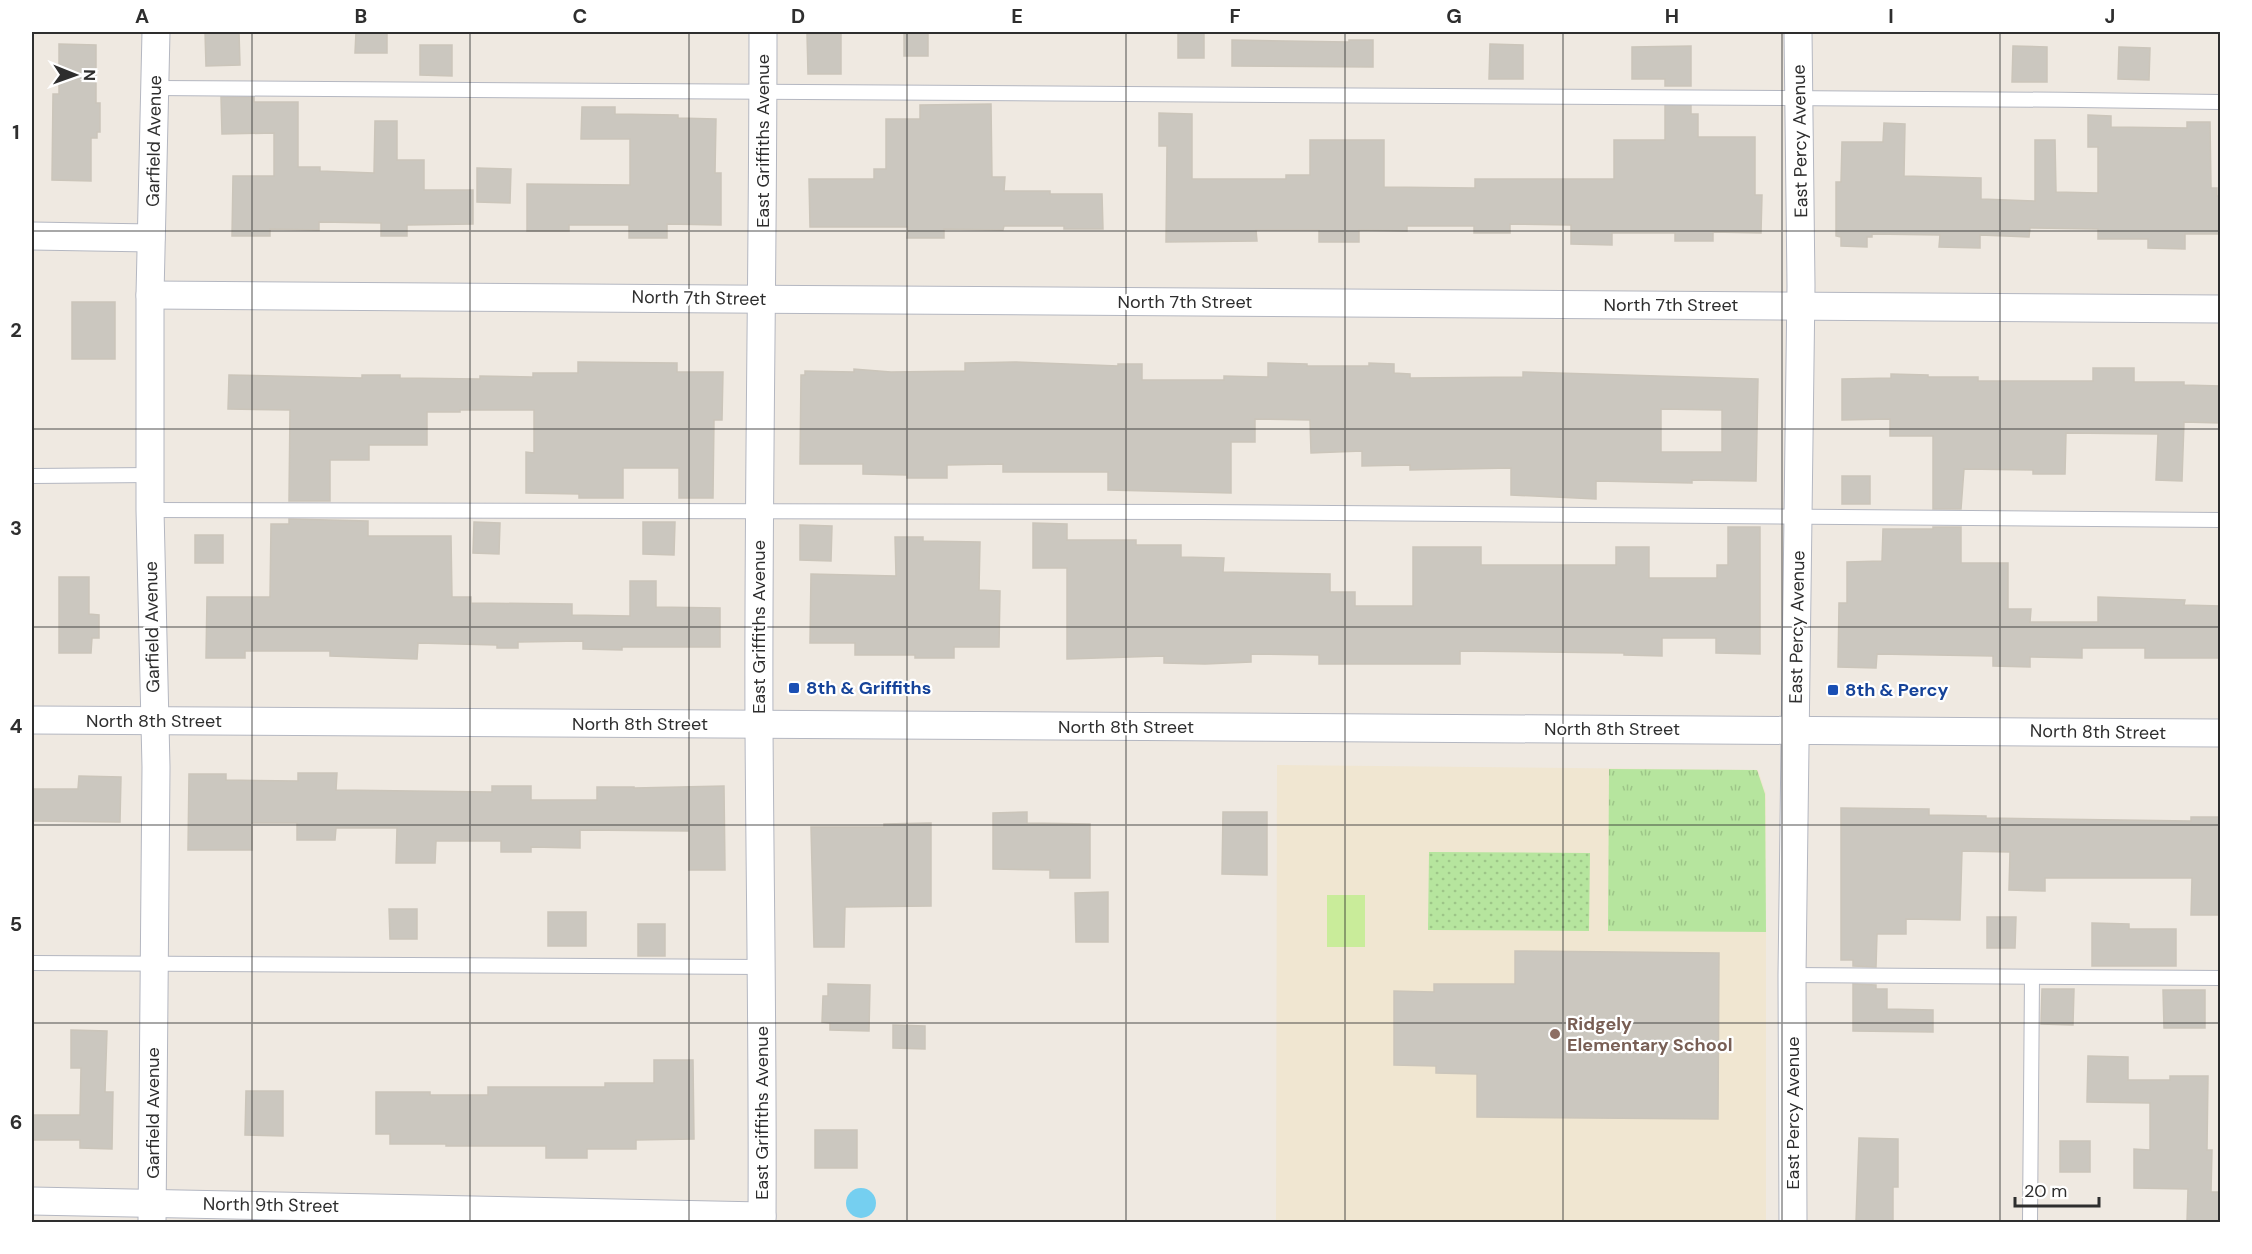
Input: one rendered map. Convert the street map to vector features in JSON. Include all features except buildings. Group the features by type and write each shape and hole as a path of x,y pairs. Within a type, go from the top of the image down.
{"street":[{"name":"Garfield Avenue","path":"152,1213 155,721 150,510 150,295 156,32"},
{"name":"East Griffiths Avenue","path":"762,1219 759,513 763,32"},
{"name":"East Percy Avenue","path":"1793,1222 1792,975 1801,307 1798,32"},
{"path":"32,236 152,238"},
{"name":"North 7th Street","path":"150,295 2220,309"},
{"name":"North 8th Street","path":"32,720 2220,733"},
{"name":"North 9th Street","path":"32,1201 152,1213 762,1219"}],"lane":[{"path":"155,88 763,88 1799,96 2220,102"},
{"path":"32,476 151,476"},
{"path":"150,510 759,513 1202,512 2220,520"},
{"path":"32,963 762,967"},
{"path":"1792,975 2220,978"},
{"path":"2030,1222 2032,977"}],"shaded area":[{"path":"1277,765 1758,770 1766,794 1766,1222 1276,1222"}],"green space":[{"path":"1609,769 1757,770 1765,794 1766,932 1608,931"},
{"path":"1429,852 1590,853 1589,931 1428,930"},
{"path":"1327,895 1365,895 1365,947 1327,947"}],"water":[{"path":"861,1188 872,1192 876,1203 872,1214 861,1218 850,1214 846,1203 850,1192"}],"place":[{"name":"8th & Griffiths","path":"794,688"},
{"name":"8th & Percy","path":"1833,690"},
{"name":"Ridgely Elementary School","path":"1555,1034"}]}
